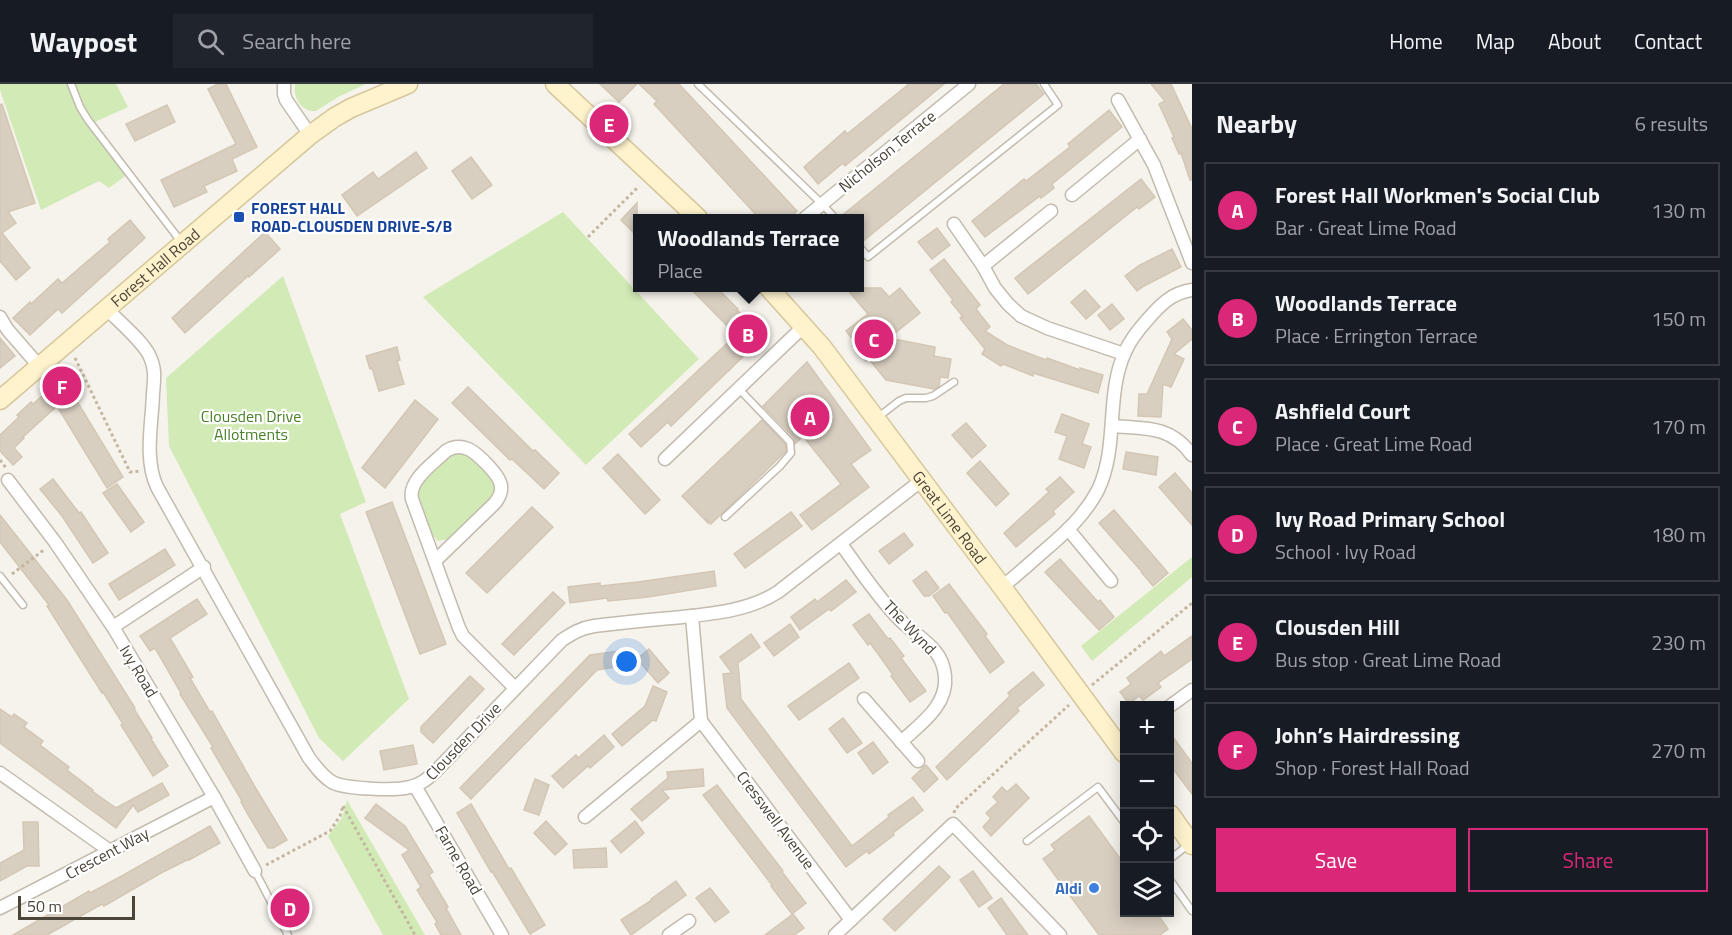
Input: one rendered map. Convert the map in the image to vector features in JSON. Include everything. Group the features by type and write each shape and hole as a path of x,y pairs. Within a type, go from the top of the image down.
{"main road":[{"name":"Forest Hall Road","path":"0,400 310,135 351,108 408,84"},
{"path":"555,84 693,214"},
{"path":"576,84 580,108"},
{"name":"Great Lime Road","path":"773,292 804,326 877,419 1081,694 1120,743"},
{"path":"1174,820 1191,844"}],"street":[{"path":"284,84 286,100 310,135"},
{"name":"Nicholson Terrace","path":"811,214 969,84"},
{"path":"1118,100 1154,165 1192,262"},
{"path":"1072,195 1140,139"},
{"path":"983,266 1051,212"},
{"path":"954,224 995,288 1022,316 1047,328 1124,354"},
{"path":"1002,587 1068,529 1091,503 1101,482 1109,456 1116,381 1124,354 1140,328 1166,299 1174,294 1192,290"},
{"name":"Clousden Drive","path":"106,308 143,347 152,360 154,375 150,455 151,470 158,487 309,758 323,776 338,785 399,789 415,786 434,773 562,640 582,628 744,608 768,599 922,480"},
{"path":"0,317 7,329 39,366"},
{"path":"665,459 804,326"},
{"path":"1112,426 1147,429 1170,435 1178,440 1192,456"},
{"path":"435,561 495,503 501,493 501,484 496,475 474,452 463,447 446,451 417,480 412,488 412,499 459,628 463,636 515,688"},
{"name":"Ivy Road","path":"8,480 55,542 113,627 255,871"},
{"path":"1068,529 1111,581"},
{"name":"The Wynd","path":"841,544 890,609 936,653 944,670 944,692 940,702 934,711 901,742"},
{"path":"113,627 204,567"},
{"path":"585,818 701,721 692,616"},
{"path":"1174,703 1192,690"},
{"path":"864,699 918,760"},
{"name":"Cresswell Avenue","path":"701,721 851,920"},
{"path":"0,773 110,851"},
{"name":"Farne Road","path":"415,786 502,935"},
{"name":"Crescent Way","path":"0,908 214,797"},
{"path":"839,933 953,824 1060,935"},
{"path":"674,934 689,921"}],"lane":[{"path":"71,84 88,120 182,243"},
{"path":"698,84 831,214"},
{"path":"864,252 868,257 1058,105 1044,84"},
{"path":"877,419 899,401 906,398 933,396 954,382"},
{"path":"725,517 791,453 790,442 740,389"},
{"path":"2,578 23,605"},
{"path":"1027,841 1098,787 1120,816"},
{"path":"1174,856 1191,844"},
{"path":"255,871 288,935"},
{"path":"1174,886 1192,911"}],"path":[{"path":"588,237 651,175"},
{"path":"67,342 130,472 151,470"},
{"path":"2,578 55,542"},
{"path":"953,824 955,808 1081,694 1192,603"},
{"path":"255,871 330,831 340,816 346,786"},
{"path":"343,806 415,935"}],"green space":[{"path":"0,84 116,84 128,107 95,122 128,174 109,188 99,181 41,210 0,90"},
{"path":"295,84 366,84 338,97 316,111 311,111 299,103 295,94"},
{"path":"563,212 633,288 633,292 637,292 699,359 586,465 423,297"},
{"name":"Clousden Drive Allotments","path":"283,276 366,502 340,514 409,699 343,761 319,738 169,446 166,378"},
{"path":"461,453 475,461 489,474 494,482 494,492 492,497 448,539 438,541 431,533 418,494 437,468 452,455"},
{"path":"1192,557 1192,577 1092,661 1081,646"},
{"path":"347,800 425,935 383,935 328,836 342,818"}],"building":[{"path":"218,84 226,84 257,147 232,159 237,171 204,186 207,192 174,207 161,180 236,144 208,89"},
{"path":"600,84 637,84 619,102"},
{"path":"639,84 679,84 797,211 794,214 755,214 654,104 657,101"},
{"path":"909,84 944,84 845,166 843,163 818,184 804,167 845,131 847,134"},
{"path":"1004,84 1036,84 1044,94 864,240 864,214 844,214"},
{"path":"1151,84 1171,84 1192,129 1192,180 1190,180 1181,153 1179,154 1159,104 1165,101"},
{"path":"2,104 35,203 8,212 16,223 2,233 30,268 16,280 0,261 0,105"},
{"path":"167,105 175,122 135,141 126,124"},
{"path":"1109,110 1122,127 1052,184 1054,188 985,237 972,221 1024,179 1026,181 1070,147 1068,144"},
{"path":"416,152 427,168 357,216 342,195 373,172 378,179"},
{"path":"471,157 492,185 472,199 452,171"},
{"path":"1141,179 1155,197 1139,209 1137,207 1028,294 1015,278"},
{"path":"637,203 637,214 633,214 633,232 621,220"},
{"path":"130,220 145,238 62,313 58,309 30,335 13,318 58,279 62,283 110,242 108,239"},
{"path":"937,228 950,245 932,259 918,242"},
{"path":"265,232 280,249 185,333 172,318"},
{"path":"1172,249 1181,267 1137,291 1125,276 1140,265"},
{"path":"944,259 980,305 976,309 990,327 985,331 1007,345 1046,360 1047,358 1080,370 1080,368 1103,375 1098,393 1033,373 1033,376 1003,364 1001,366 982,354 985,349 960,318 962,316 964,318 930,270"},
{"path":"864,288 881,288 889,297 900,288 920,313 889,338 935,347 934,356 951,359 948,378 940,377 939,386 934,389 886,380 869,359 866,361 846,331 868,314 849,292 864,292"},
{"path":"1085,290 1100,307 1086,319 1071,302"},
{"path":"694,292 721,292 767,338 753,352 751,349 671,426 668,422 641,447 629,434 736,335"},
{"path":"1112,304 1124,319 1110,330 1098,315"},
{"path":"1183,319 1192,330 1192,339 1174,354 1184,359 1171,387 1163,384 1161,417 1138,416 1139,394 1147,394 1172,339 1167,332"},
{"path":"0,338 15,356 0,368"},
{"path":"397,347 400,360 397,361 404,384 379,391 366,356"},
{"path":"807,362 871,450 851,464 869,487 812,530 800,515 841,484 803,436 795,444 794,438 763,406"},
{"path":"62,378 74,391 72,393 123,477 107,488 57,406 14,448 22,457 13,465 0,451 0,435 31,402 33,404"},
{"path":"468,387 533,451 535,450 559,473 544,489 512,459 510,460 452,403"},
{"path":"415,400 438,419 385,488 362,468"},
{"path":"1062,414 1089,424 1082,444 1091,447 1084,468 1059,459 1067,436 1055,432"},
{"path":"762,420 785,444 786,451 711,524 707,519 708,523 682,496"},
{"path":"966,423 986,446 972,458 952,435"},
{"path":"1126,452 1158,457 1156,475 1123,469"},
{"path":"618,454 660,500 645,514 603,468"},
{"path":"980,461 1009,494 996,506 967,473"},
{"path":"1175,473 1192,493 1192,525 1159,487"},
{"path":"1060,477 1074,492 1053,511 1055,514 1016,547 1004,533 1049,492 1046,489"},
{"path":"53,479 79,513 81,512 108,553 93,563 62,516 40,489"},
{"path":"117,484 144,522 131,532 103,493"},
{"path":"392,502 446,644 420,654 366,512"},
{"path":"532,507 553,527 487,593 466,573"},
{"path":"1114,510 1168,573 1153,586 1099,523"},
{"path":"791,512 802,526 745,568 734,554"},
{"path":"0,515 67,600 135,708 168,766 153,776 121,725 123,724 47,606 49,605 0,542"},
{"path":"904,533 913,545 889,564 879,551"},
{"path":"165,549 175,565 119,600 109,584"},
{"path":"1060,559 1114,617 1099,630 1045,572"},
{"path":"714,571 716,586 648,597 608,601 607,598 570,603 568,587 638,582"},
{"path":"926,571 939,588 929,596 924,596 913,581"},
{"path":"846,580 856,592 800,630 791,617 815,599 817,602"},
{"path":"949,584 987,634 985,636 1004,662 990,673 933,596"},
{"path":"553,592 565,603 514,655 502,644"},
{"path":"197,599 207,614 170,638 193,677 190,678 210,712 212,711 287,840 273,848 268,848 247,813 211,748 213,747 155,648 150,651 140,636"},
{"path":"869,614 904,656 901,658 926,691 910,702 870,643 868,645 853,625"},
{"path":"790,624 799,637 774,656 764,643"},
{"path":"751,634 760,647 738,663 741,699 852,846 913,797 923,810 869,854 867,851 846,867 727,708 723,674 732,673 720,657"},
{"path":"1192,636 1192,659 1158,683 1161,687 1143,700 1139,696 1133,701 1127,701 1120,692 1131,684 1127,678 1161,651 1164,656"},
{"path":"649,649 669,673 658,683 637,659"},
{"path":"626,650 628,665 597,670 471,799 460,788 590,655"},
{"path":"849,663 859,678 799,720 788,706"},
{"path":"1033,672 1044,685 1017,708 1019,711 947,780 936,767 1010,696 1008,693"},
{"path":"470,676 484,689 433,743 421,732 421,727"},
{"path":"653,686 667,692 656,721 653,720 622,746 612,734 645,706"},
{"path":"0,709 12,717 14,714 27,723 24,727 43,741 40,745 69,767 67,770 92,791 116,808 162,783 169,795 138,812 133,805 116,828 0,743"},
{"path":"843,718 862,743 847,753 829,729"},
{"path":"604,735 614,747 563,788 552,776 576,755 578,758"},
{"path":"1174,738 1192,763 1192,794 1174,770"},
{"path":"873,742 888,762 873,774 858,753"},
{"path":"413,745 417,764 384,770 380,751"},
{"path":"926,765 938,779 924,792 912,778"},
{"path":"703,769 704,786 662,790 669,798 642,821 631,809 668,778 667,772"},
{"path":"535,779 549,785 539,815 524,810"},
{"path":"1016,784 1029,798 991,836 983,827 991,818 986,813 998,802 993,797 1002,787 1007,792"},
{"path":"717,785 806,903 792,914 703,795"},
{"path":"376,804 405,826 433,872 429,875 461,935 441,935 435,924 437,922 417,890 421,887 402,855 409,850 365,818"},
{"path":"471,804 545,925 530,934 457,813"},
{"path":"1089,816 1120,858 1120,917 1160,917 1168,929 1160,935 1099,935 1043,859 1055,850 1051,845"},
{"path":"546,821 567,844 555,855 534,833"},
{"path":"635,821 644,833 621,853 611,841"},
{"path":"23,822 38,822 39,866 27,866 0,881 0,863 24,850"},
{"path":"210,826 220,843 47,935 13,935 89,891 90,893 120,877"},
{"path":"606,848 607,867 574,868 573,850"},
{"path":"939,866 950,877 895,931 883,919"},
{"path":"973,871 992,898 979,907 960,880"},
{"path":"676,881 686,895 631,935 621,920"},
{"path":"710,888 729,912 715,922 696,898"},
{"path":"1001,898 1028,935 1007,935 988,908"},
{"path":"793,914 804,928 794,935 765,935"}],"place":[{"name":"Clousden Hill","path":"609,124"},
{"name":"FOREST HALL ROAD-CLOUSDEN DRIVE-S/B","path":"239,217"},
{"name":"Woodlands Terrace","path":"748,334"},
{"name":"Ashfield Court","path":"874,339"},
{"name":"John’s Hairdressing","path":"62,386"},
{"name":"Forest Hall Workmen's Social Club","path":"810,417"},
{"name":"Aldi","path":"1094,888"},
{"name":"Ivy Road Primary School","path":"290,908"}]}
